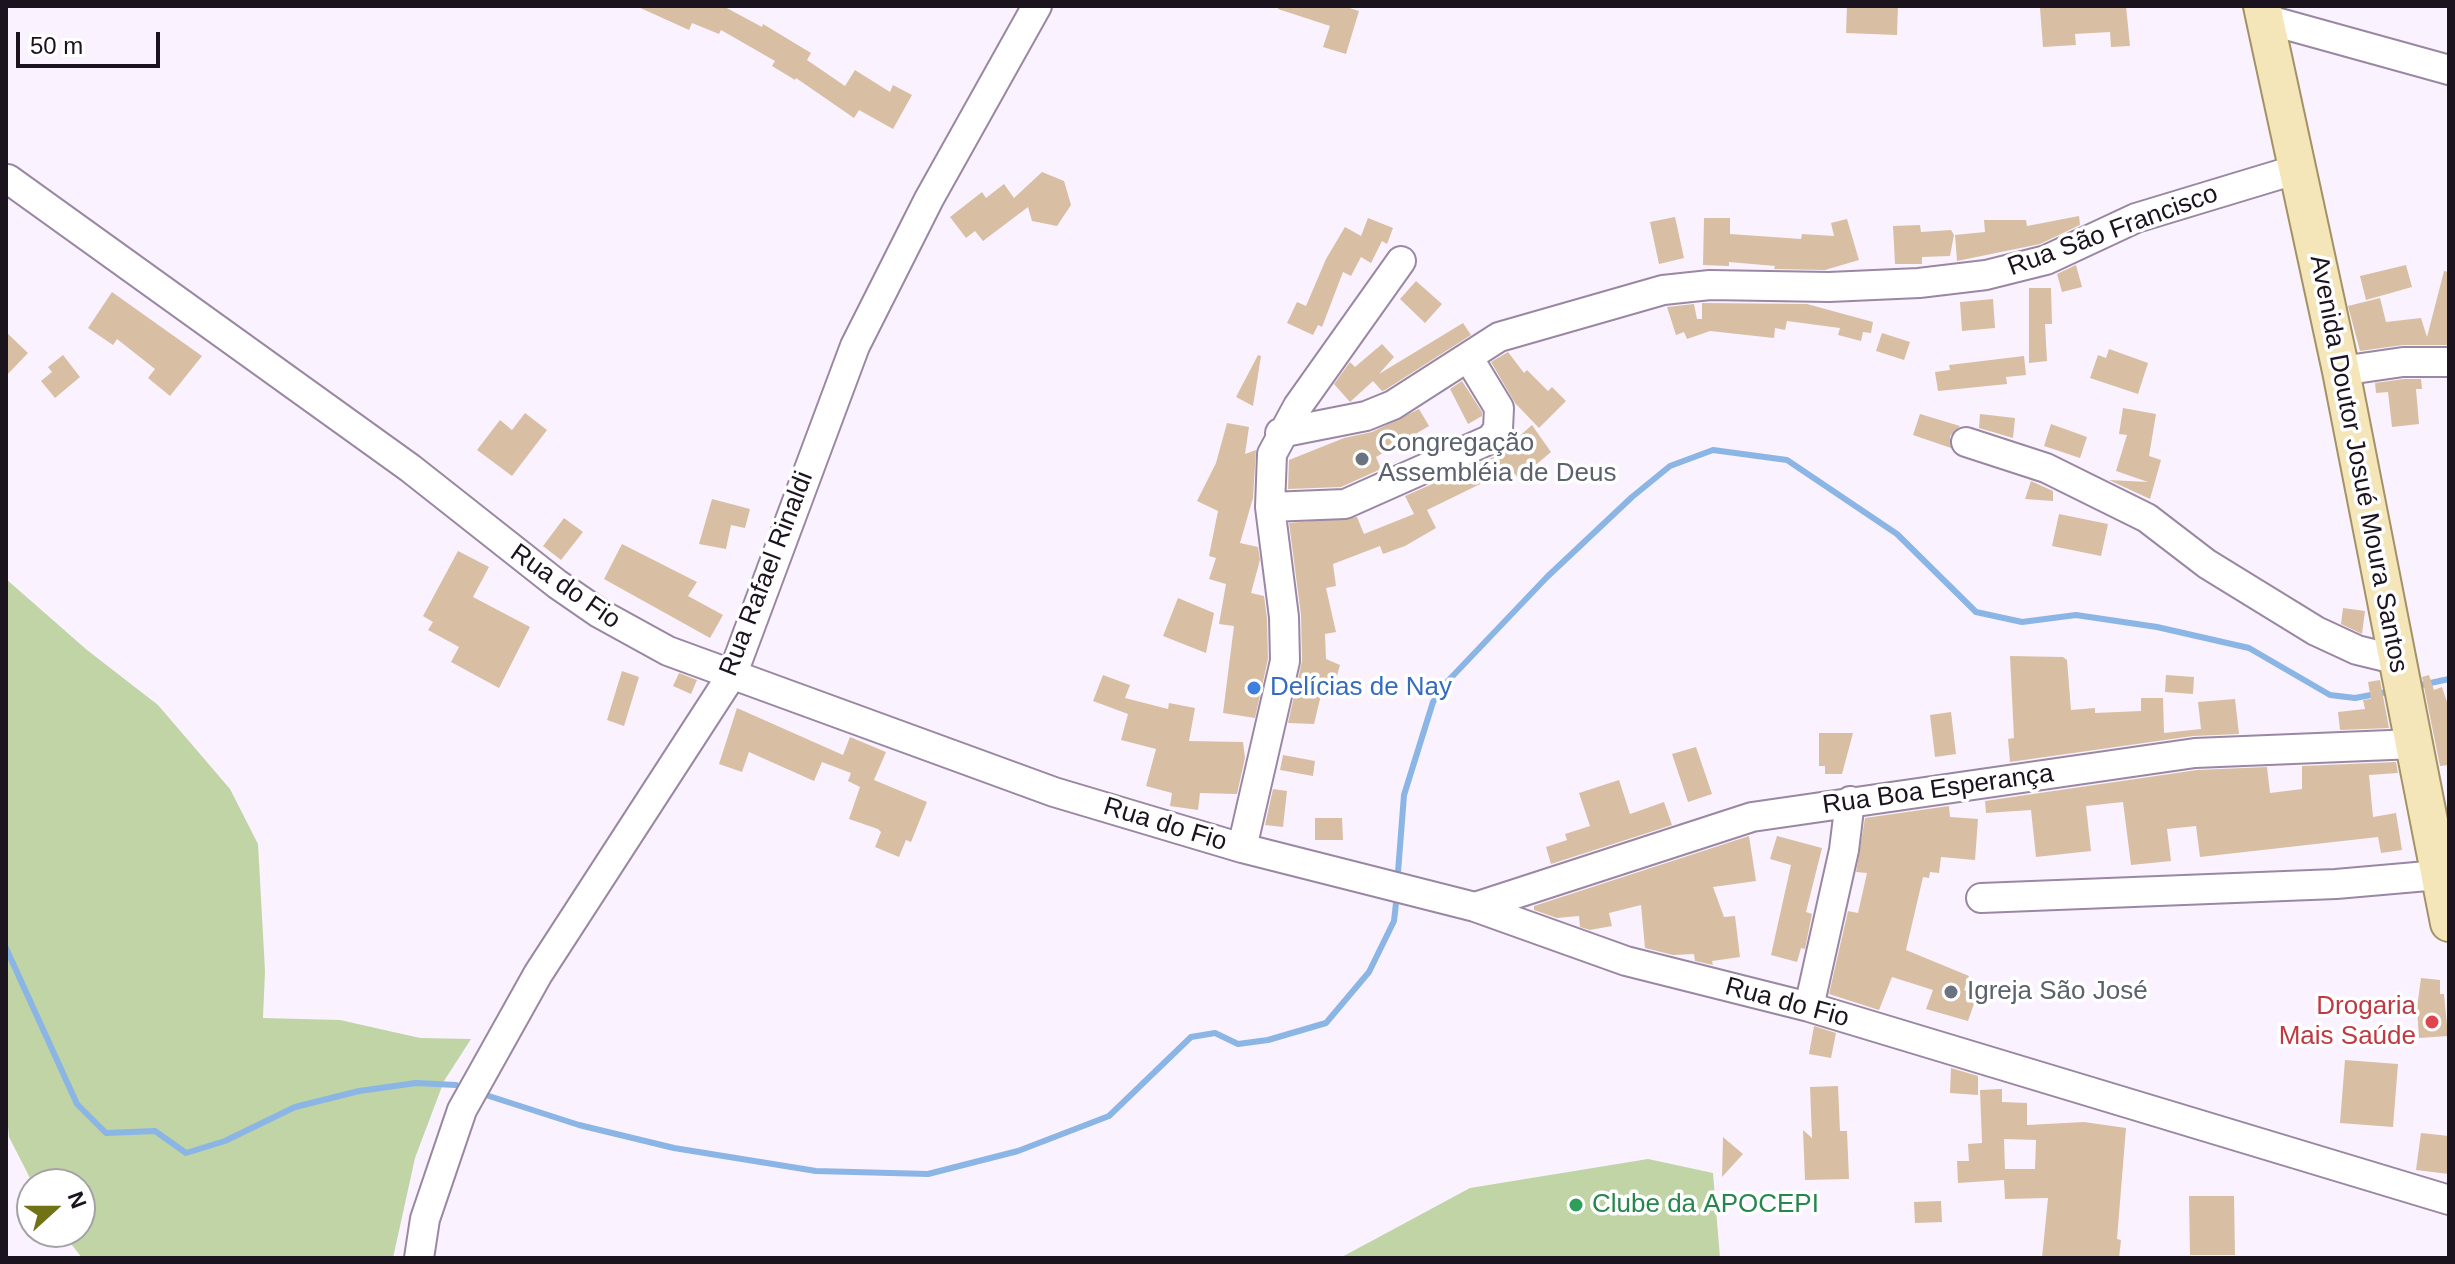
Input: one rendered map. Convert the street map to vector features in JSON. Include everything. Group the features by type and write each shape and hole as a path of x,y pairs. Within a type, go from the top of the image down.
{"main road":[{"name":"Avenida Doutor Josué Moura Santos","path":"2263,13 2341,371 2449,923"}],"street":[{"name":"Rua Rafael Rinaldi","path":"419,1258 425,1219 448,1145 481,1074 602,872 733,673 855,346 929,199 1037,6"},
{"path":"2263,13 2449,70"},
{"name":"Rua São Francisco","path":"1280,433 1366,416 1393,405 1499,337 1663,290 1710,285 1829,287 1919,283 2019,268 2072,250 2136,218 2298,169"},
{"name":"Rua do Fio","path":"8,179 386,450 515,554 589,606 668,651 1054,792 1242,848 1475,907 1626,961 1809,1007 2449,1200"},
{"path":"1242,848 1285,661 1284,617 1270,507 1272,454 1280,433 1401,261"},
{"path":"1270,507 1345,504 1491,439 1498,429 1499,408 1468,357"},
{"path":"2341,371 2403,362 2449,362"},
{"path":"1966,442 2046,468 2147,518 2207,564 2316,631 2357,650 2398,660"},
{"name":"Rua Boa Esperança","path":"1475,907 1595,871 1734,822 1850,801 2195,753 2415,744"},
{"path":"1809,1007 1844,850 1850,801"},
{"path":"1981,898 2336,884 2439,875"}],"green space":[{"path":"6,579 87,650 158,705 230,789 258,844 265,971 263,1018 340,1020 420,1038 471,1039 444,1081 415,1158 393,1258 82,1258 74,1248 96,1248 96,1168 25,1168 9,1137 6,1105"},
{"name":"Clube da APOCEPI","path":"1648,1159 1713,1173 1720,1258 1340,1258 1470,1188"}],"building":[{"path":"636,6 723,6 762,27 763,24 811,53 807,60 845,86 855,70 890,92 893,85 912,95 893,129 859,110 854,118 796,78 772,66 775,61 721,30 719,34 692,23 689,30"},
{"path":"1278,6 1343,6 1359,11 1346,54 1323,47 1330,26 1278,9"},
{"path":"1847,6 1898,6 1897,35 1846,33"},
{"path":"2126,6 2130,46 2111,47 2110,32 2075,34 2076,45 2043,47 2040,8"},
{"path":"1042,172 1064,181 1071,205 1057,226 1032,221 1028,207 983,241 975,231 966,238 950,217 982,192 986,198 1004,184 1014,198"},
{"path":"2079,216 2080,225 2040,244 1957,261 1955,235 1985,232 1984,220 2026,220 2027,226"},
{"path":"1675,217 1684,258 1659,264 1650,222"},
{"path":"1368,218 1393,228 1387,244 1382,241 1371,263 1361,257 1351,276 1343,272 1322,327 1318,325 1313,335 1287,323 1297,302 1306,306 1326,259 1345,227 1361,236"},
{"path":"1704,218 1730,218 1730,234 1801,239 1802,234 1834,236 1831,223 1847,219 1859,260 1825,270 1774,269 1775,266 1729,262 1729,266 1703,265"},
{"path":"1920,225 1921,232 1951,230 1954,235 1950,256 1922,257 1922,264 1895,264 1893,226"},
{"path":"2076,265 2082,287 2062,292 2057,274"},
{"path":"2406,265 2412,287 2366,300 2360,276"},
{"path":"2444,271 2449,272 2449,345 2403,345 2360,351 2348,306 2380,298 2386,322 2421,318 2427,337"},
{"path":"1416,281 1442,304 1425,323 1400,299"},
{"path":"2029,288 2051,288 2052,324 2045,324 2047,361 2029,363"},
{"path":"112,292 202,356 170,396 148,378 155,369 117,339 113,345 88,328"},
{"path":"1993,299 1995,328 1962,331 1960,302"},
{"path":"1702,303 1807,304 1873,322 1871,333 1863,332 1861,341 1838,335 1840,328 1787,321 1785,330 1775,328 1774,338 1710,331 1687,339 1684,332 1676,335 1667,307 1694,304 1697,319 1702,319"},
{"path":"1463,323 1471,335 1385,390 1382,391 1373,381 1350,402 1334,384 1350,362 1355,367 1382,344 1394,357 1379,374"},
{"path":"6,332 28,353 6,376"},
{"path":"1882,333 1910,342 1904,360 1876,351"},
{"path":"2109,349 2148,363 2138,394 2090,378 2098,355 2106,358"},
{"path":"1508,352 1524,373 1527,370 1548,391 1552,387 1566,401 1539,428 1515,403 1491,362"},
{"path":"63,355 80,377 55,398 41,381 52,372 48,367"},
{"path":"1258,355 1261,356 1253,406 1236,397"},
{"path":"2024,356 2026,375 2006,377 2007,384 1938,391 1935,372 1950,370 1949,365"},
{"path":"2421,379 2422,389 2416,389 2419,424 2392,427 2388,392 2376,393 2375,383"},
{"path":"1462,381 1482,412 1482,416 1468,424 1450,389"},
{"path":"2123,408 2156,414 2149,456 2161,460 2150,499 2109,480 2148,482 2116,471 2127,435 2119,434"},
{"path":"1419,409 1429,426 1376,457 1381,469 1341,487 1288,489 1289,460 1344,438 1372,432"},
{"path":"525,413 547,430 512,476 477,450 500,420 512,430"},
{"path":"1920,414 1960,426 1950,436 1951,448 1913,435"},
{"path":"1980,414 2015,418 2013,438 1979,428"},
{"path":"1227,423 1249,427 1245,454 1256,450 1253,498 1240,543 1258,547 1260,560 1251,593 1264,596 1267,618 1268,659 1255,718 1223,713 1234,626 1219,624 1226,584 1209,579 1216,558 1209,556 1218,511 1197,501 1216,463"},
{"path":"2051,424 2087,437 2080,458 2044,446"},
{"path":"1532,425 1551,452 1519,479 1511,469 1427,510 1436,528 1405,546 1383,554 1380,546 1333,564 1336,586 1326,588 1336,632 1325,634 1326,659 1340,665 1336,680 1331,679 1326,696 1321,695 1314,724 1288,723 1302,661 1301,615 1289,523 1357,517 1364,534 1414,514 1405,496 1498,455"},
{"path":"2031,481 2053,491 2053,501 2025,499"},
{"path":"712,499 750,509 745,528 731,525 726,549 699,544"},
{"path":"2059,514 2108,524 2101,556 2052,546"},
{"path":"564,518 583,532 561,560 543,546"},
{"path":"622,544 697,582 688,596 723,615 710,638 604,579"},
{"path":"458,551 489,567 473,597 530,627 499,688 451,662 459,647 428,630 433,622 423,616"},
{"path":"1178,598 1214,613 1206,653 1163,636"},
{"path":"2343,608 2365,611 2362,634 2341,624"},
{"path":"2010,656 2063,657 2067,660 2071,710 2095,708 2095,713 2141,711 2141,698 2163,698 2164,733 2201,729 2198,702 2235,699 2239,734 2193,736 2010,762 2008,739 2014,738"},
{"path":"622,671 639,677 624,726 607,720"},
{"path":"679,673 697,680 691,694 673,686"},
{"path":"1103,675 1130,685 1125,698 1168,709 1169,703 1195,708 1189,741 1243,742 1245,758 1237,794 1200,793 1198,810 1170,806 1172,793 1146,786 1156,749 1121,740 1128,714 1093,701"},
{"path":"2166,675 2194,677 2193,694 2165,692"},
{"path":"2429,675 2434,690 2442,687 2449,708 2449,765 2440,766 2422,677"},
{"path":"2380,680 2389,728 2340,730 2338,712 2365,709 2363,700 2371,699 2368,682"},
{"path":"737,708 843,755 850,737 886,752 874,780 927,802 911,842 906,840 899,857 875,847 881,832 878,829 849,819 860,787 848,781 851,773 822,762 814,781 749,752 742,772 719,764"},
{"path":"1951,712 1956,754 1935,757 1930,715"},
{"path":"1819,733 1853,733 1842,774 1825,774 1825,766 1819,766"},
{"path":"1696,747 1712,794 1688,802 1672,754"},
{"path":"1283,755 1315,761 1313,776 1280,770"},
{"path":"2396,762 2398,773 2369,775 2373,817 2396,813 2402,850 2381,853 2378,837 2200,857 2196,826 2167,829 2171,861 2131,865 2123,802 2086,806 2091,851 2036,857 2031,810 1986,813 1985,801 2197,770 2267,767 2270,793 2302,789 2302,766"},
{"path":"1619,780 1630,814 1664,802 1672,825 1551,864 1546,847 1567,840 1565,834 1590,826 1579,793"},
{"path":"1273,789 1287,791 1283,827 1265,825"},
{"path":"1949,806 1950,817 1978,819 1975,860 1941,857 1939,873 1930,872 1929,878 1923,877 1906,950 1969,976 1964,990 1977,995 1968,1021 1926,1009 1933,990 1892,977 1879,1010 1829,994 1848,911 1858,913 1867,873 1856,872 1865,818"},
{"path":"1315,818 1342,818 1343,840 1315,840"},
{"path":"1749,836 1756,881 1713,887 1724,917 1735,916 1740,957 1712,961 1713,965 1695,961 1694,954 1673,955 1645,948 1641,905 1609,913 1612,926 1590,930 1580,927 1579,916 1557,918 1534,910 1534,906"},
{"path":"1777,836 1822,848 1806,912 1812,914 1805,949 1801,948 1797,962 1771,955 1791,865 1770,859"},
{"path":"2421,978 2440,980 2448,1036 2419,1038 2417,1008"},
{"path":"1814,1026 1836,1033 1831,1058 1809,1054"},
{"path":"2345,1060 2398,1064 2393,1127 2340,1123"},
{"path":"1951,1068 1978,1076 1978,1095 1950,1093"},
{"path":"1838,1086 1840,1131 1847,1131 1849,1179 1805,1180 1803,1130 1812,1138 1810,1087"},
{"path":"2002,1089 2002,1102 2027,1103 2027,1125 2084,1122 2126,1128 2117,1239 2121,1240 2119,1258 2042,1258 2048,1198 2005,1199 2004,1180 1958,1183 1957,1161 1969,1161 1968,1144 1982,1143 1980,1090","holes":["2004,1139 2036,1140 2035,1169 2005,1169"]},
{"path":"2421,1133 2449,1136 2449,1174 2416,1170"},
{"path":"1723,1137 1743,1154 1722,1177"},
{"path":"2189,1196 2234,1196 2235,1255 2190,1255"},
{"path":"1941,1201 1942,1222 1915,1223 1914,1202"}],"waterway":[{"path":"1398,872 1404,795 1433,702 1446,683 1547,577 1632,497 1670,466 1713,450 1787,460 1897,534 1976,612 2022,622 2076,615 2157,627 2249,648 2330,695 2355,698 2387,692"},
{"path":"2421,685 2449,679"},
{"path":"489,1096 579,1125 674,1148 816,1171 928,1174 1018,1151 1109,1116 1191,1037 1215,1033 1238,1044 1268,1040 1326,1023 1369,972 1394,921 1396,903"},
{"path":"6,948 77,1104 106,1133 155,1131 186,1153 225,1141 295,1107 359,1091 416,1083 456,1085"}],"place":[{"name":"Congregação Assembléia de Deus","path":"1362,459"},
{"name":"Delícias de Nay","path":"1254,688"},
{"name":"Igreja São José","path":"1951,992"},
{"name":"Drogaria Mais Saúde","path":"2432,1022"},
{"name":"Clube da APOCEPI","path":"1576,1205"}]}
